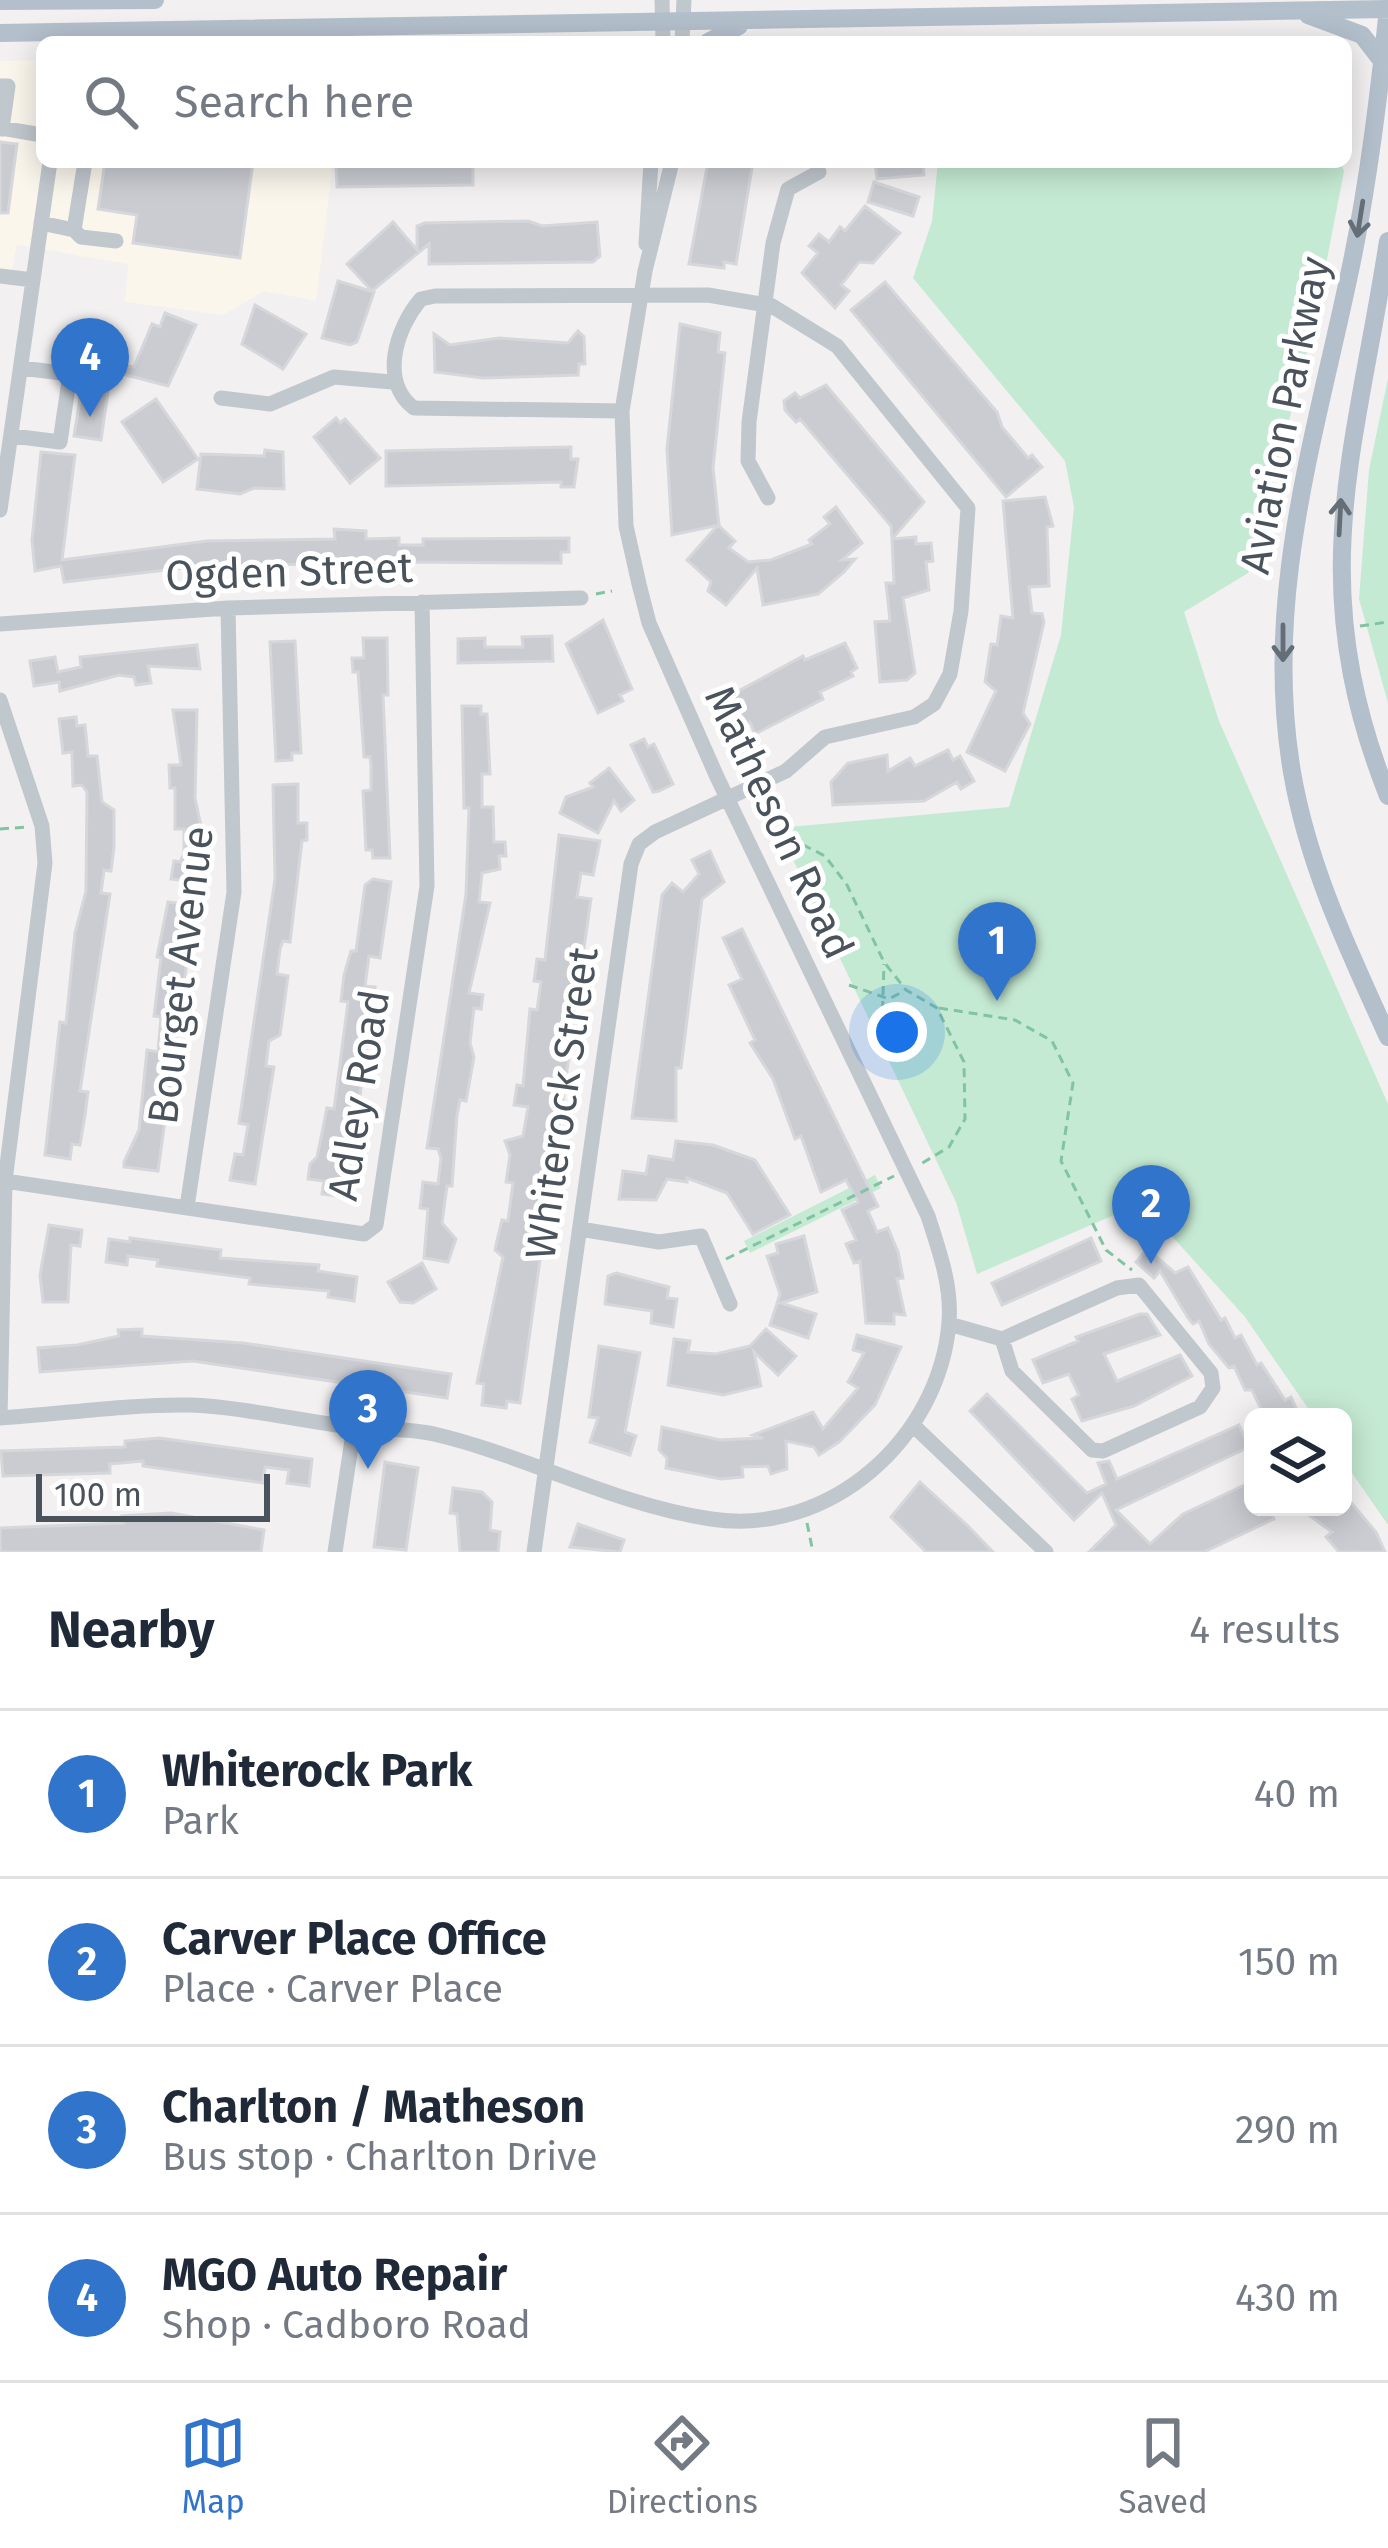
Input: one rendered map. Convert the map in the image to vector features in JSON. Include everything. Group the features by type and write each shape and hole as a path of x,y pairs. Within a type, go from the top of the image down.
{"main road":[{"path":"0,1 155,0"},
{"path":"84,36 325,23 662,21 683,10 749,22 953,12 1388,8"},
{"name":"Aviation Parkway","path":"1388,8 1352,264 1289,547 1282,650 1286,728 1301,811 1326,895 1388,1037"},
{"path":"1293,10 1362,35 1382,62"},
{"path":"720,36 749,22"},
{"path":"0,33 49,36"},
{"name":"Aviation Parkway","path":"1388,241 1344,478 1339,558 1349,673 1388,796"}],"street":[{"path":"662,0 663,36"},
{"path":"0,86 8,86 1,129 36,134"},
{"path":"0,510 49,168"},
{"path":"74,230 84,168"},
{"name":"Matheson Road","path":"645,272 651,168"},
{"name":"Matheson Road","path":"0,1418 191,1405 431,1434 666,1510 717,1520 802,1510 849,1488 914,1426 931,1397 949,1324 943,1264 928,1216 649,623 626,526 622,412 640,297 671,168"},
{"path":"768,498 748,461 773,243 788,189 819,172"},
{"path":"41,223 116,241"},
{"path":"0,276 33,280"},
{"name":"Whiterock Street","path":"392,382 404,319 421,298 708,295 765,305 818,331 859,370 962,494 970,521 950,674 934,704 914,717 838,731 794,766 639,844 631,864 534,1552"},
{"path":"13,436 60,442 70,374 21,368"},
{"path":"221,398 270,404 334,377 392,382 399,398 414,409 622,412"},
{"name":"Ogden Street","path":"0,624 228,608 580,598"},
{"name":"Adley Road","path":"5,1181 364,1234 376,1225 427,886 422,602"},
{"name":"Bourget Avenue","path":"187,1207 234,892 228,608"},
{"path":"0,700 42,826 45,863 5,1181 0,1418"},
{"path":"580,1229 659,1242 700,1236 730,1304"},
{"path":"949,1324 1002,1339 1129,1284 1150,1293 1211,1373 1214,1388 1200,1407 1103,1450 1083,1444 1012,1371 1002,1339"},
{"path":"914,1426 1046,1552"},
{"path":"335,1552 354,1427"}],"path":[{"path":"1359,626 1388,622"},
{"path":"0,829 42,826"},
{"path":"776,831 825,856 847,885 884,962 905,990 938,1007 1016,1020 1052,1041 1073,1083 1061,1161 1106,1250 1132,1266 1129,1284"},
{"path":"881,1054 884,962"},
{"path":"849,985 895,998 905,990"},
{"path":"919,1166 949,1147 965,1119 969,1097 964,1062 938,1007"},
{"path":"713,1265 894,1176"},
{"path":"802,1510 813,1552"}],"shaded area":[{"path":"36,60 36,168 332,168 316,301 264,291 223,315 125,302 128,264 17,245 12,271 0,271 0,61"}],"green space":[{"path":"937,168 1344,171 1314,327 1248,573 1184,612 1219,721 1388,1104 1388,1525 1352,1473 1352,1408 1308,1408 1245,1317 1142,1203 977,1274 956,1202 778,828 1009,807 1061,635 1074,507 1065,461 913,278 932,221"},
{"path":"1388,378 1388,703 1359,599 1369,470"},
{"path":"875,1175 881,1188 750,1253 744,1241"}],"building":[{"path":"0,142 17,144 8,213 0,213"},
{"path":"104,168 252,168 240,258 133,243 137,215 98,209"},
{"path":"336,168 473,168 473,185 337,187"},
{"path":"707,168 752,168 736,264 724,262 724,268 689,264"},
{"path":"876,168 923,168 924,175 877,179"},
{"path":"874,182 919,197 913,216 868,202"},
{"path":"865,206 900,233 873,263 859,262 841,285 849,291 835,308 802,273 818,253 809,246 819,234 829,242 840,227 845,231"},
{"path":"528,221 542,226 597,222 600,256 593,262 429,264 429,244 372,291 347,264 393,222 417,250 417,226 425,223"},
{"path":"338,281 374,292 357,342 350,345 322,338"},
{"path":"885,282 997,412 1002,427 1028,458 1032,455 1042,467 1006,497 851,310"},
{"path":"255,305 306,334 283,369 242,344"},
{"path":"165,313 196,325 168,386 111,371 101,440 74,436 86,362 134,367 152,324 160,327"},
{"path":"680,324 720,333 718,352 725,353 713,468 719,525 672,535 667,449"},
{"path":"578,331 584,337 585,364 579,364 578,375 483,378 435,372 434,334 450,345 499,338 568,343"},
{"path":"826,385 924,502 892,539 891,526 800,419 796,422 785,410 784,401 795,393 800,398"},
{"path":"156,399 198,459 163,482 122,422"},
{"path":"336,418 340,423 345,419 380,458 350,483 314,437"},
{"path":"571,447 571,459 578,459 574,487 561,487 561,482 386,486 386,451"},
{"path":"265,450 283,452 284,489 254,488 240,494 197,489 201,454 264,456"},
{"path":"41,452 75,455 62,560 207,541 335,539 334,529 366,531 366,539 399,538 399,545 423,545 423,539 569,538 569,552 561,552 561,563 400,562 335,569 335,564 208,565 64,582 61,566 35,571 32,540"},
{"path":"1045,497 1053,526 1047,527 1049,586 1029,587 1032,613 1042,614 1044,622 1023,713 1030,724 1005,771 967,752 996,691 985,682 991,644 997,645 1001,616 1013,618 1003,501"},
{"path":"836,507 862,543 842,560 855,559 844,572 818,594 763,605 757,568 726,605 708,591 711,582 687,560 718,525 735,541 729,548 748,562 771,560 812,544 809,540 830,524 824,517"},
{"path":"916,537 916,544 931,543 933,561 926,562 929,590 903,598 915,673 907,680 880,682 875,622 890,621 886,583 894,583 892,539"},
{"path":"603,620 632,689 620,695 623,701 598,713 566,644"},
{"path":"552,636 553,661 458,663 458,639 485,638 485,647 523,647 522,637"},
{"path":"363,638 387,638 388,695 383,695 390,858 373,858 372,850 366,850 363,791 371,790 371,765 370,757 364,757 358,672 353,672 352,658 364,658"},
{"path":"295,641 301,753 292,753 292,760 276,761 270,642"},
{"path":"845,643 857,668 853,676 820,692 823,699 755,734 750,722 744,725 731,699 735,693 803,656 805,660"},
{"path":"197,645 200,669 148,666 151,683 136,685 134,677 119,675 60,691 59,682 34,686 30,661 55,657 58,672 81,667 80,657"},
{"path":"462,706 481,706 481,714 487,714 490,774 482,774 482,807 493,807 494,842 505,842 506,856 499,856 500,869 482,873 479,902 490,903 469,993 483,995 481,1009 474,1008 470,1043 474,1057 466,1101 460,1100 457,1115 452,1186 447,1186 442,1223 456,1239 448,1262 424,1258 428,1209 420,1208 423,1182 438,1184 441,1158 438,1149 427,1148 466,894 469,808 464,808"},
{"path":"173,710 197,710 195,798 203,835 196,882 171,879 174,861 180,862 184,854 184,829 175,829 175,788 170,788 169,765 181,765"},
{"path":"76,717 77,726 85,725 88,756 97,756 102,802 114,810 114,847 111,871 104,870 101,893 110,894 80,1091 88,1092 85,1115 80,1145 72,1144 70,1159 45,1155 60,1022 66,1023 75,933 86,891 87,792 82,785 73,786 72,752 63,753 59,719"},
{"path":"644,739 648,747 654,744 673,784 659,791 653,792 631,745"},
{"path":"948,750 953,760 960,756 974,781 961,789 957,782 924,801 833,805 831,782 848,763 887,755 888,771 910,758 915,766"},
{"path":"609,768 634,800 621,811 614,801 598,833 560,813 566,797 593,787 590,783"},
{"path":"298,784 298,823 307,823 307,840 302,841 290,942 283,941 280,949 277,974 288,976 280,1035 269,1041 266,1066 274,1067 255,1184 230,1180 235,1154 243,1155 248,1125 239,1123 275,879 273,785"},
{"path":"559,835 600,841 593,875 581,873 577,897 591,899 552,1180 541,1202 548,1203 520,1403 507,1401 506,1408 482,1405 484,1384 477,1383 503,1257 495,1250 502,1220 508,1221 513,1183 506,1182 510,1155 505,1141 523,1136 528,1107 514,1105 517,1085 523,1086 530,1009 537,1010 541,982 534,981 537,959 545,960"},
{"path":"710,851 724,882 702,899 681,1068 676,1068 676,1121 632,1118 662,895 672,883 683,892 699,874 692,860"},
{"path":"373,879 391,882 380,958 369,956 365,986 375,987 346,1197 322,1194 324,1181 308,1179 327,1108 334,1109 348,1002 341,1001 344,975 351,951 356,951 365,885"},
{"path":"168,902 193,905 158,1171 124,1167 124,1162 139,1130 147,1050 158,1052 161,1017 154,1016 161,958 157,957"},
{"path":"742,929 878,1206 868,1211 877,1232 888,1228 898,1252 903,1278 897,1279 905,1315 894,1314 894,1324 866,1323 860,1261 854,1263 846,1244 856,1240 842,1210 858,1202 846,1180 821,1192 801,1136 795,1139 773,1079 750,1043 755,1040 729,985 742,979 723,938"},
{"path":"676,1141 713,1145 755,1160 790,1215 753,1234 727,1193 687,1178 687,1182 667,1179 656,1200 619,1199 623,1171 646,1174 649,1156 673,1160"},
{"path":"49,1225 82,1230 80,1246 71,1245 68,1302 43,1302 40,1275"},
{"path":"804,1236 817,1292 781,1303 816,1314 808,1338 770,1325 780,1294 767,1256 778,1253 776,1244"},
{"path":"130,1238 221,1250 220,1258 319,1265 318,1271 357,1277 354,1301 328,1297 329,1291 249,1284 250,1278 157,1266 158,1260 128,1256 127,1265 106,1262 109,1239 130,1242"},
{"path":"1091,1238 1101,1261 1002,1305 992,1283"},
{"path":"1147,1249 1175,1273 1188,1267 1221,1320 1225,1318 1235,1338 1241,1335 1257,1365 1261,1363 1285,1400 1291,1397 1296,1408 1261,1408 1234,1366 1229,1368 1209,1344 1199,1321 1193,1324 1188,1318 1160,1271 1154,1278 1136,1262"},
{"path":"422,1263 436,1289 413,1303 400,1302 388,1282"},
{"path":"616,1273 669,1287 667,1298 677,1299 673,1327 651,1323 652,1311 605,1304 608,1276"},
{"path":"1147,1314 1160,1335 1104,1354 1117,1381 1180,1355 1192,1376 1134,1406 1082,1421 1072,1399 1079,1395 1069,1374 1043,1383 1033,1360 1078,1341 1076,1337"},
{"path":"142,1329 142,1336 243,1343 451,1374 447,1398 193,1361 40,1372 38,1348 77,1345 119,1336 118,1330"},
{"path":"766,1329 796,1356 778,1375 754,1352 761,1386 723,1395 668,1385 674,1339 690,1341 688,1352 716,1354 750,1346"},
{"path":"857,1335 901,1347 875,1405 839,1442 819,1455 814,1447 786,1441 787,1469 771,1474 768,1466 742,1467 743,1477 721,1479 666,1468 667,1458 659,1450 662,1427 720,1440 763,1438 753,1435 813,1412 823,1429 858,1388 848,1382 864,1353 853,1350"},
{"path":"599,1346 640,1353 625,1432 636,1436 630,1455 590,1442 598,1418 589,1417"},
{"path":"987,1394 1087,1493 1106,1484 1098,1463 1109,1461 1117,1479 1239,1425 1244,1449 1116,1510 1150,1544 1183,1514 1244,1485 1244,1516 1274,1519 1204,1552 1089,1552 1116,1525 1102,1493 1074,1520 970,1411"},
{"path":"159,1438 312,1459 309,1486 287,1483 289,1470 265,1467 263,1483 143,1466 143,1461 110,1464 110,1473 3,1476 1,1451 125,1447 125,1441"},
{"path":"385,1462 418,1468 406,1550 374,1547"},
{"path":"920,1482 993,1552 926,1552 891,1517"},
{"path":"453,1488 482,1492 492,1502 490,1530 500,1532 498,1552 460,1552 457,1514 450,1513"},
{"path":"1352,1504 1376,1532 1385,1552 1339,1552 1326,1537 1332,1532 1310,1516 1352,1516"},
{"path":"171,1513 264,1530 261,1552 0,1552 0,1528 123,1523 122,1516"},
{"path":"578,1524 624,1540 620,1552 570,1547"}],"place":[{"name":"MGO Auto Repair","path":"90,417"},
{"name":"Whiterock Park","path":"997,1001"},
{"name":"Carver Place Office","path":"1151,1264"},
{"name":"Charlton / Matheson","path":"368,1469"}]}
